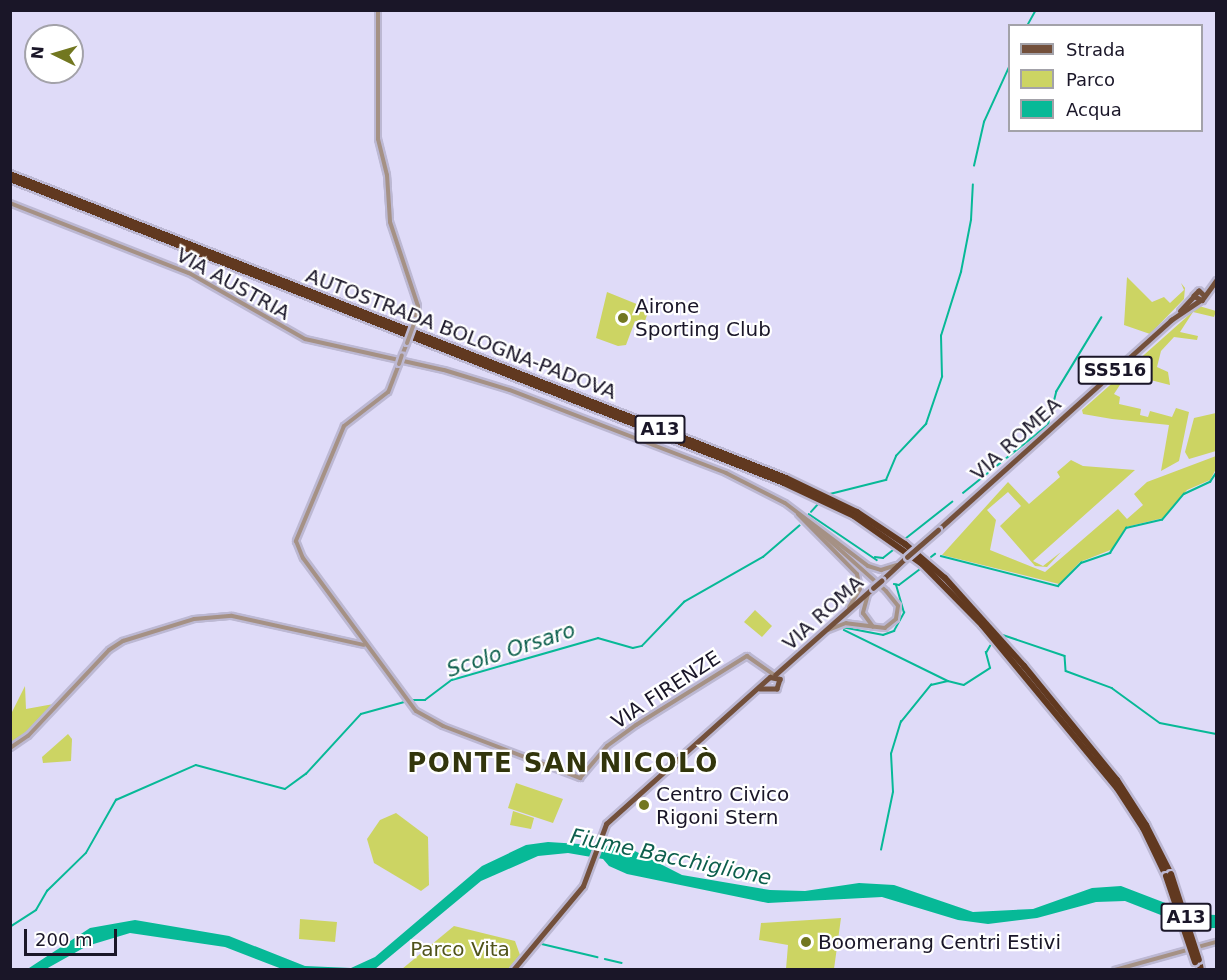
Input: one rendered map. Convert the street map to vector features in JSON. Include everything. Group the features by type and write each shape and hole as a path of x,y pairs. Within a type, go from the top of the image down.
{"highway":[{"name":"AUTOSTRADA BOLOGNA-PADOVA","path":"10,174 786,478 857,513 905,544 945,578 1024,666 1117,780 1146,825 1168,875 1201,969"},
{"name":"AUTOSTRADA BOLOGNA-PADOVA","path":"10,179 784,483 854,516 922,564 982,625 1112,781 1143,828 1168,875"},
{"name":"AUTOSTRADA BOLOGNA-PADOVA","path":"1197,961 1197,969"}],"main road":[{"name":"SS516","path":"1199,301 1202,294 1216,280"},
{"name":"SS516","path":"1194,296 1202,294"},
{"path":"1194,296 1199,301"},
{"name":"VIA ROMEA","path":"881,581 1172,320 1194,296"},
{"name":"VIA ROMEA","path":"1172,320 1199,301"},
{"name":"VIA ROMA","path":"775,675 845,613 862,601 881,581"},
{"name":"VIA ROMA","path":"781,681 784,668"},
{"name":"SS516","path":"515,969 575,897 589,873 602,834 611,819 775,675"},
{"path":"760,690 779,688 781,681 775,675"},
{"path":"768,680 771,688"}],"street":[{"path":"369,650 303,558 296,540 344,426 388,392 415,321 418,306 390,222 386,167 378,140 378,10"},
{"name":"VIA AUSTRIA","path":"10,203 204,280 295,334 444,370 547,403 726,473 794,509"},
{"path":"794,509 868,566 881,570 907,557"},
{"path":"794,509 859,578 859,592 845,613"},
{"path":"794,509 894,599 898,610 895,621 888,628 876,629 846,623 824,632"},
{"path":"862,601 864,618 876,629"},
{"path":"10,748 28,736 97,660 123,641 215,615 249,619 355,642 369,650"},
{"path":"355,642 359,635"},
{"path":"359,635 361,644"},
{"name":"VIA FIRENZE","path":"369,650 407,702 435,722 580,777 607,746 636,725 747,656 768,672"},
{"path":"768,680 768,672 775,675"},
{"path":"1115,969 1216,942"}],"green space":[{"path":"1127,277 1152,302 1164,297 1170,303 1184,290 1181,283 1185,288 1184,299 1150,334 1124,325"},
{"name":"Airone Sporting Club","path":"607,292 649,309 644,324 635,321 626,345 618,346 596,338"},
{"path":"1199,306 1216,311 1214,317 1193,312 1180,332 1198,336 1197,340 1174,337 1161,351 1157,367 1168,372 1170,385 1127,374 1114,394 1120,397 1119,404 1141,409 1140,415 1148,417 1150,411 1172,417 1176,408 1189,412 1179,461 1161,471 1169,425 1083,414 1082,410"},
{"path":"1216,413 1216,451 1189,459 1185,452 1194,418"},
{"path":"1216,456 1216,469 1210,480 1187,490 1163,518 1126,527 1113,549 1080,562 1059,584 942,555 1008,482 1029,504 1060,477 1057,472 1071,460 1083,466 1135,470 1033,561 1043,566 1061,552 1047,567 1035,566 1000,526 1021,506 1008,492 987,510 996,520 990,550 1045,572 1118,509 1127,519 1143,505 1134,494 1147,482"},
{"path":"755,610 772,626 762,637 744,622"},
{"path":"25,686 26,709 59,703 28,736 11,749 11,714"},
{"path":"68,734 72,739 71,761 43,763 42,757"},
{"path":"516,783 563,799 553,823 508,808"},
{"path":"513,811 534,818 531,829 510,825"},
{"path":"396,813 428,837 429,885 421,891 374,863 367,839 380,820"},
{"name":"Boomerang Centri Estivi","path":"841,918 834,969 786,969 788,945 759,940 761,923"},
{"path":"300,919 337,922 335,942 299,939"},
{"name":"Parco Vita","path":"454,926 515,941 520,955 508,969 402,969"}],"water":[{"path":"548,842 627,847 682,875 770,890 805,891 859,883 894,885 973,912 1033,909 1092,888 1121,886 1194,914 1216,915 1216,928 1194,928 1125,901 1096,902 1037,918 988,924 958,920 882,897 768,903 627,874 609,866 603,859 568,853 538,856 481,881 375,969 282,969 225,947 130,933 87,946 46,969 26,970 90,928 135,920 229,936 305,966 351,968 375,957 482,866 526,845"}],"waterway":[{"path":"1028,24 1036,10"},
{"path":"974,166 984,122 1008,69"},
{"path":"830,494 886,480 896,456 926,424 942,377 941,336 961,272 971,220 973,185"},
{"path":"963,493 1048,425 1056,392 1101,318"},
{"path":"1153,340 1160,336"},
{"name":"Scolo Orsaro","path":"941,556 1058,586 1081,563 1110,553 1126,528 1162,520 1184,494 1210,482 1216,473"},
{"path":"811,512 820,502"},
{"path":"905,539 952,502"},
{"name":"Scolo Orsaro","path":"809,514 877,560"},
{"name":"Scolo Orsaro","path":"10,927 36,910 47,891 86,853 116,800 196,765 285,789 306,774 361,714 412,700 425,700 452,680 598,638 633,648 642,646 684,602 763,557 799,526"},
{"path":"875,557 883,558 896,548"},
{"name":"Scolo Orsaro","path":"931,557 935,554"},
{"name":"Scolo Orsaro","path":"894,584 899,585 920,569"},
{"path":"842,627 883,635 894,631 904,613 896,585"},
{"path":"844,630 948,681 964,685 990,668 986,653 990,646"},
{"path":"1003,635 1065,656 1066,671 1112,688 1160,723 1216,734"},
{"path":"881,850 893,792 891,754 901,722 931,685 948,681"},
{"path":"542,944 597,957"},
{"path":"605,959 622,963"}],"place":[{"name":"Airone Sporting Club","path":"623,318"},
{"name":"Centro Civico Rigoni Stern","path":"644,805"},
{"name":"Boomerang Centri Estivi","path":"806,942"}],"district":[{"name":"PONTE SAN NICOLÒ","path":"563,764"}],"water label":[{"name":"Fiume Bacchiglione","path":"671,857"}]}
